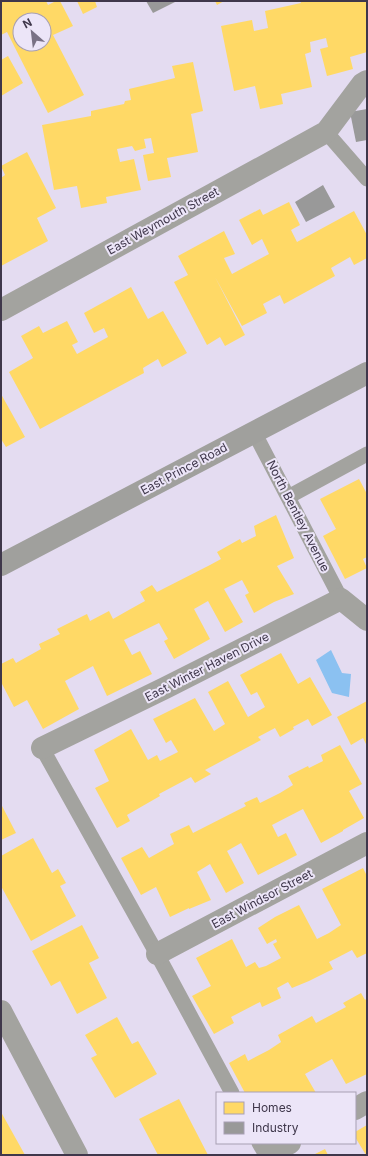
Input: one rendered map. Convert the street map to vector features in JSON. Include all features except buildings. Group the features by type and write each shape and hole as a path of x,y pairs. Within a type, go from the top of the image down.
{"main road":[{"name":"East Prince Road","path":"1,565 367,373"}],"street":[{"name":"East Weymouth Street","path":"1,310 326,132 362,84 367,81"},
{"path":"341,599 367,620"},
{"name":"East Winter Haven Drive","path":"42,748 341,599"},
{"name":"East Windsor Street","path":"157,954 367,843"},
{"path":"1,1011 77,1155"},
{"path":"356,1108 367,1102"},
{"path":"266,1155 288,1144"}],"lane":[{"path":"326,132 367,179"},
{"name":"North Bentley Avenue","path":"254,432 341,599"},
{"path":"288,496 367,454"},
{"path":"42,748 157,954 231,1092"},
{"path":"260,1144 266,1155"}],"water":[{"path":"331,650 342,673 351,674 349,697 332,693 316,660"}]}
